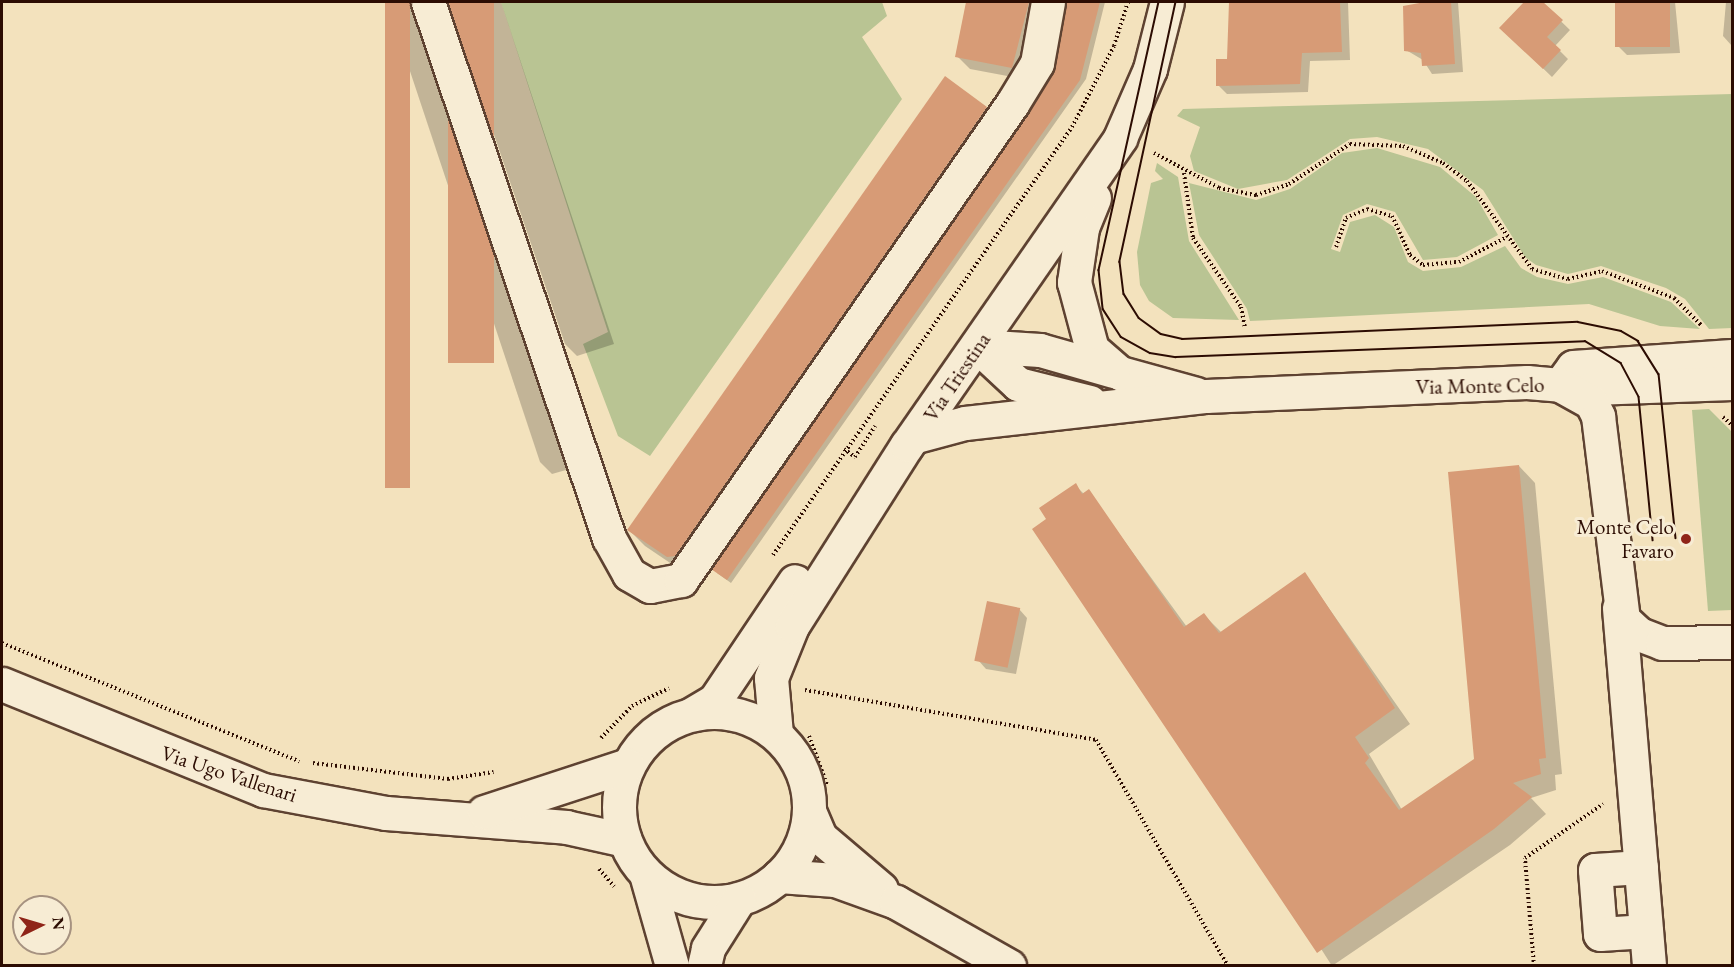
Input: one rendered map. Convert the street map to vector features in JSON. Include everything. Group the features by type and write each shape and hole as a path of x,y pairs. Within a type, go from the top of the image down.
{"street":[{"path":"428,2 609,538 629,574 658,586 681,580 1012,104 1037,63 1048,2"},
{"name":"Via Triestina","path":"692,714 715,700 859,486 908,447 1120,138 1155,55 1167,2"},
{"name":"Via Monte Celo","path":"1120,138 1082,228 1074,282 1092,349 1120,373"},
{"name":"Via Monte Celo","path":"977,346 1040,350 1206,396"},
{"name":"Via Monte Celo","path":"977,346 1018,384 1074,399 1140,407"},
{"path":"1649,966 1619,608 1601,427 1571,390 1573,366 1720,347"},
{"name":"Via Monte Celo","path":"908,447 965,423 1140,407 1206,396 1527,382 1571,390"},
{"path":"1571,390 1732,383"},
{"path":"896,902 820,837 819,802 802,774 771,678 788,636 908,447"},
{"path":"1619,608 1629,627 1651,639 1732,642"},
{"name":"Via Ugo Vallenari","path":"2,684 263,790 386,813 468,817 566,827 625,840"},
{"path":"672,966 646,874 625,840 620,790 628,765 666,724 692,714 741,716 790,731"},
{"name":"Via Ugo Vallenari","path":"468,817 628,765"},
{"path":"704,966 708,948 739,899 779,876 801,846 819,802"},
{"path":"1641,867 1595,870 1596,892 1600,934 1646,931"},
{"path":"646,874 689,899 739,899"},
{"path":"779,876 835,880 896,902 1009,966"}],"path":[{"path":"767,566 844,449 1072,127 1114,46 1128,2"},
{"path":"1154,153 1184,173 1238,194 1256,195 1289,184 1350,144 1403,146 1443,163 1467,182 1521,260 1547,275 1568,279 1602,271 1662,292 1683,304 1720,347"},
{"path":"1184,173 1193,238 1243,312 1245,328"},
{"path":"1336,247 1346,218 1367,209 1392,216 1410,255 1423,265 1459,262 1507,237"},
{"path":"844,449 855,457 875,426"},
{"path":"2,643 300,761 448,779 501,771"},
{"path":"590,745 632,706 673,686"},
{"path":"802,690 1096,740 1228,966"},
{"path":"790,731 820,755 819,802"},
{"path":"1534,966 1524,858 1634,783"}],"green space":[{"path":"501,2 882,2 887,16 862,37 902,99 650,456 618,436 583,344 608,332"},
{"path":"1732,94 1732,328 1709,329 1685,299 1666,288 1601,266 1568,274 1536,265 1525,257 1483,190 1428,149 1377,137 1350,139 1287,180 1238,189 1194,171 1190,156 1200,127 1177,116 1183,109"},
{"path":"1377,148 1440,167 1476,197 1498,235 1457,257 1423,260 1395,212 1367,204 1343,215 1331,249 1340,252 1350,222 1375,215 1394,227 1408,262 1423,271 1461,267 1505,246 1521,268 1537,277 1568,284 1603,277 1671,302 1700,329 1660,326 1589,304 1250,321 1247,309 1199,235 1189,183 1256,200 1290,189 1342,153"},
{"path":"1157,163 1178,177 1189,241 1239,320 1173,318 1149,301 1140,285 1137,252 1151,183 1163,179 1155,171"},
{"path":"1709,409 1732,432 1732,610 1708,611 1692,410"}],"building":[{"path":"385,2 410,2 410,488 385,488"},
{"path":"448,2 494,2 494,363 448,363"},
{"path":"966,2 1029,2 1012,68 955,57"},
{"path":"1066,2 1100,2 1080,80 727,580 711,569 1053,73"},
{"path":"1229,2 1340,2 1342,52 1302,53 1300,84 1216,86 1216,59 1227,59"},
{"path":"1425,2 1451,2 1455,64 1422,66 1421,53 1404,51 1403,6"},
{"path":"1524,2 1543,2 1563,20 1547,37 1561,50 1543,69 1499,28"},
{"path":"1615,2 1670,2 1670,47 1615,47"},
{"path":"945,76 987,107 675,556 667,557 627,530"},
{"path":"1519,465 1546,758 1539,759 1541,774 1513,783 1532,797 1494,829 1317,953 1032,529 1046,519 1039,508 1076,483 1082,494 1089,489 1184,627 1204,613 1219,633 1305,572 1395,708 1355,737 1369,758 1365,763 1399,810 1474,759 1448,472"},
{"path":"987,601 1020,608 1008,668 974,661"}],"tram line":[{"path":"1159,2 1099,270 1103,309 1121,337 1150,353 1176,357 1585,341 1621,363 1639,397 1653,540"},
{"path":"1176,2 1120,262 1124,294 1139,318 1161,334 1182,339 1578,322 1621,331 1638,341 1659,374 1676,538"}],"place":[{"name":"Monte Celo Favaro","path":"1686,539"}]}
